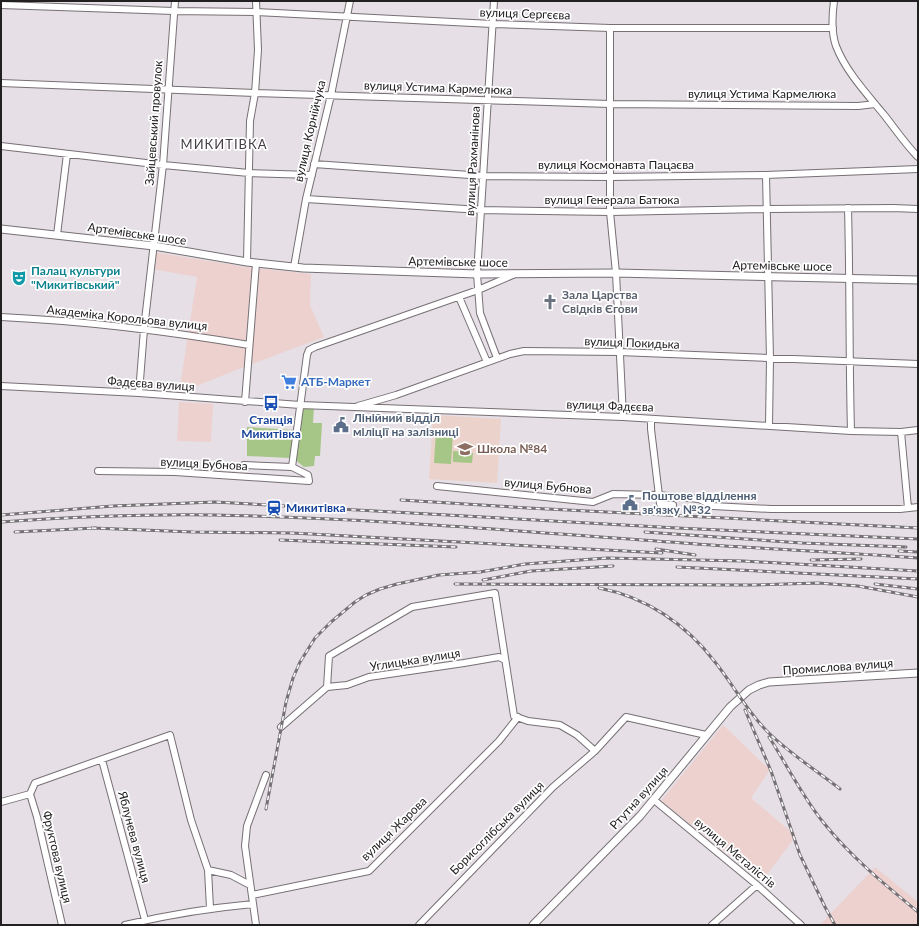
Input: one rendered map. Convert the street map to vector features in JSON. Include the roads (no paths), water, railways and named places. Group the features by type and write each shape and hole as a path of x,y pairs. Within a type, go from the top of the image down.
{"main road":[{"name":"Артемівське шосе","path":"1,229 154,246 247,262 294,267 478,274 616,273 918,280"},
{"name":"Промислова вулиця","path":"759,685 769,682 918,673"},
{"name":"Ртутна вулиця","path":"533,925 654,800 706,735 740,698 749,690 759,685"}],"street":[{"name":"Зайцевський провулок","path":"139,393 144,329 163,165 175,1"},
{"path":"247,262 250,121 255,93 258,50 256,1"},
{"name":"вулиця Корнійчука","path":"294,267 306,199 331,95 350,1"},
{"name":"вулиця Рахманінова","path":"494,1 487,101 478,290 480,314 497,358"},
{"path":"834,1 833,28 836,46 844,61 875,104 918,156"},
{"name":"вулиця Сергєєва","path":"1,5 347,15 492,24 610,28 833,28"},
{"path":"610,28 610,212 616,273 623,418"},
{"name":"вулиця Устима Кармелюка","path":"1,83 168,90 610,104 858,106 875,104"},
{"path":"1,146 163,165 249,173 312,175"},
{"path":"57,235 67,154"},
{"name":"вулиця Космонавта Пацаєва","path":"314,164 484,176 610,177 918,169"},
{"path":"766,174 770,359 769,426"},
{"name":"вулиця Генерала Батюка","path":"306,199 481,210 610,212 848,208 918,209"},
{"path":"848,208 851,431"},
{"path":"245,402 256,263"},
{"path":"244,465 292,467 307,355 309,350 478,290 517,274"},
{"path":"459,296 487,362"},
{"name":"Академіка Корольова вулиця","path":"1,317 49,319 144,329 250,345"},
{"name":"вулиця Покидька","path":"355,407 396,395 497,358 524,351 619,352 918,364"},
{"name":"Фадєєва вулиця","path":"1,386 139,393 300,405"},
{"name":"вулиця Фадєєва","path":"300,405 651,419 851,431 901,432 918,430"},
{"path":"651,419 660,504 674,505"},
{"path":"901,432 908,508"},
{"name":"вулиця Бубнова","path":"98,471 175,472 309,480 308,475 292,467"},
{"name":"вулиця Бубнова","path":"437,486 593,502 613,494 660,495 699,499 713,506 771,509 918,507"},
{"path":"281,727 327,687 329,656 412,607 495,593 505,660 516,716 528,721 560,725 577,735 595,751"},
{"name":"Углицька вулиця","path":"327,687 347,685 369,678 499,657 505,660"},
{"name":"вулиця Жарова","path":"252,895 369,870 499,741 516,716"},
{"name":"Борисоглібська вулиця","path":"419,925 553,788 595,751 626,717 706,735"},
{"path":"1,802 30,794 35,783 170,735 191,820 208,870 210,908"},
{"name":"Яблунева вулиця","path":"102,760 145,920"},
{"path":"256,925 245,846 247,826 266,775"},
{"name":"Фруктова вулиця","path":"30,794 37,817 62,925"},
{"name":"вулиця Металістів","path":"654,800 758,885 801,925"},
{"path":"208,870 231,875 250,885"},
{"path":"712,925 758,885"},
{"path":"125,925 210,908 253,904"}],"railway":[{"path":"401,500 918,528"},
{"path":"1,515 113,506 215,502 677,528 918,539"},
{"path":"1,522 133,515 213,515 331,519 918,558"},
{"path":"92,528 193,532 292,533 662,553"},
{"path":"15,532 96,528"},
{"path":"645,532 802,543 906,547"},
{"path":"280,540 456,547"},
{"path":"656,549 695,555"},
{"path":"899,551 918,552"},
{"path":"266,809 286,702 293,678 300,662 315,638 331,622 355,602 380,589 439,575 480,572 525,564 607,558 743,561 918,571"},
{"path":"811,560 861,559"},
{"path":"483,580 531,571 613,566"},
{"path":"677,567 918,579"},
{"path":"455,584 752,585 818,583 858,586 918,597"},
{"path":"875,584 918,589"},
{"path":"599,588 616,592 649,605 678,624 704,648 757,720 772,736 840,789"},
{"path":"745,710 771,771 800,855 835,925"},
{"path":"769,737 808,802 833,834 868,869 918,912"}],"place":[{"name":"Палац культури \"Микитівський\"","path":"19,278"},
{"name":"Зала Царства Свідків Єгови","path":"550,302"},
{"name":"АТБ-Маркет","path":"289,382"},
{"name":"Станція Микитівка","path":"271,403"},
{"name":"Лінійний відділ міліції на залізниці","path":"341,425"},
{"name":"Школа №84","path":"465,449"},
{"name":"Поштове відділення зв'язку №32","path":"630,503"},
{"name":"Микитівка","path":"274,508"}],"district":[{"name":"МИКИТІВКА","path":"224,144"}]}
